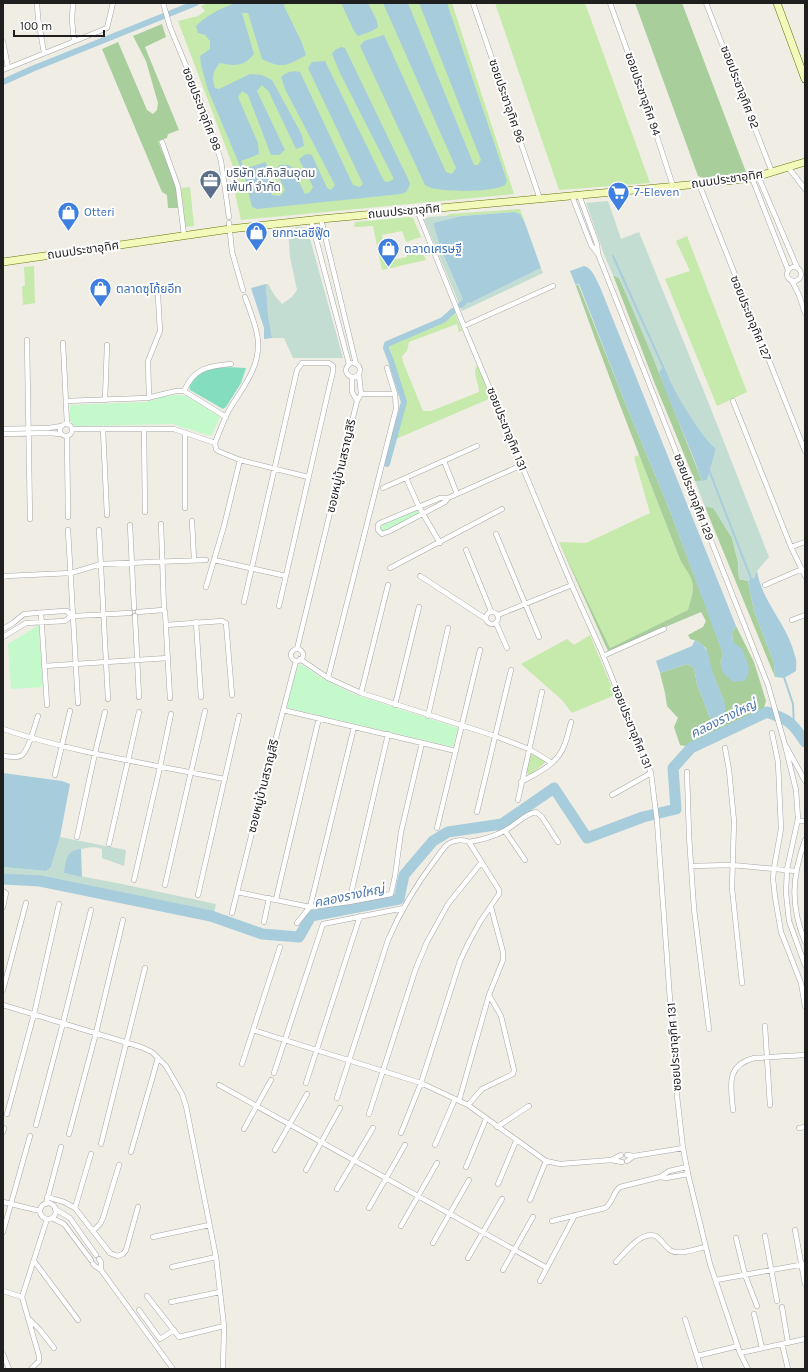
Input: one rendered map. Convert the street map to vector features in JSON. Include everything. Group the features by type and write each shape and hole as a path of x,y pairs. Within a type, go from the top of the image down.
{"main road":[{"path":"777,3 805,79"},
{"name":"ถนนประชาอุทิศ","path":"3,262 184,235 229,226 311,220 699,184 755,177 805,162"}],"street":[{"path":"37,3 44,53"},
{"path":"73,3 72,20 74,41"},
{"path":"3,70 107,28 113,3"},
{"name":"ซอยประชาอุทิศ 96","path":"473,3 540,199"},
{"name":"ซอยประชาอุทิศ 94","path":"610,3 674,186"},
{"name":"ซอยประชาอุทิศ 92","path":"706,3 772,172"},
{"name":"ซอยประชาอุทิศ 98","path":"163,4 170,27 208,119 221,161 229,217"},
{"path":"3,42 8,67"},
{"path":"162,142 178,187 184,235"},
{"path":"788,167 805,189"},
{"path":"755,177 803,278 792,281"},
{"path":"755,177 788,270 787,276 792,281 799,295 805,313"},
{"name":"ซอยประชาอุทิศ 127","path":"699,184 805,451"},
{"name":"ซอยประชาอุทิศ 129","path":"575,195 590,245 598,254 768,685 785,743 796,790 798,821 787,869 786,893 789,921 805,965"},
{"name":"ซอยประชาอุทิศ 131","path":"417,210 651,773 657,821 677,1096 688,1174 705,1247 740,1353 748,1369"},
{"path":"320,219 356,364 360,369 359,375 361,394 395,394"},
{"name":"ซอยหมู่บ้านสราญสิริ","path":"311,220 349,364 346,372 352,377 352,392 356,401"},
{"path":"229,226 232,252 243,290"},
{"path":"788,270 792,267 797,267"},
{"path":"464,326 553,286"},
{"path":"149,398 148,361 160,331 158,296"},
{"path":"245,297 256,330 258,351 252,373 226,417 215,444 216,449 240,460 308,477"},
{"path":"27,340 30,519"},
{"path":"61,434 60,430 64,425 66,401 63,343"},
{"path":"106,400 107,344"},
{"path":"244,602 297,370 302,363 329,363 333,366 333,371 279,606"},
{"path":"184,391 192,376 201,370 212,366 231,364"},
{"path":"349,364 356,364"},
{"path":"328,678 397,403 387,368"},
{"path":"352,377 359,375"},
{"path":"66,401 149,398 176,391 184,391 226,417"},
{"name":"ซอยหมู่บ้านสราญสิริ","path":"232,913 283,710 298,660 292,658 290,654 293,650 297,649 356,401 361,394"},
{"path":"733,402 791,547 805,576"},
{"path":"3,434 64,425 71,425 73,429 174,429 215,444"},
{"path":"3,429 49,432 61,434 67,437"},
{"path":"67,437 72,433 73,429"},
{"path":"144,429 145,512"},
{"path":"103,430 107,516"},
{"path":"185,432 185,508"},
{"path":"67,437 68,517"},
{"path":"383,488 477,446"},
{"path":"206,586 228,513 240,460"},
{"path":"444,461 457,494"},
{"path":"448,498 445,502 383,534 380,534 378,530 378,525 380,523 440,498 448,498 522,465"},
{"path":"406,478 419,507 424,513 440,543"},
{"path":"390,568 502,509"},
{"path":"192,521 194,560"},
{"path":"161,524 164,610 170,698"},
{"path":"130,525 134,608 137,609 138,612"},
{"path":"68,530 78,703"},
{"path":"99,530 108,699"},
{"path":"496,534 539,637"},
{"path":"791,547 805,542"},
{"path":"466,550 491,611 498,615"},
{"path":"3,577 71,573 101,564 206,560"},
{"path":"214,560 286,576"},
{"path":"765,585 802,569"},
{"path":"420,576 486,619 490,624 496,623"},
{"path":"361,693 388,585"},
{"path":"498,615 572,585"},
{"path":"395,705 419,607"},
{"path":"3,637 26,623 65,621 72,616 130,612 131,609 134,608"},
{"path":"134,616 137,615 138,612 164,610"},
{"path":"3,629 24,614 67,611 72,616"},
{"path":"486,619 488,613 491,611"},
{"path":"130,612 132,616 134,616 139,698"},
{"path":"41,613 47,705"},
{"path":"498,615 498,620 496,623 507,648"},
{"path":"792,620 805,615"},
{"path":"166,625 196,622 222,622 228,625 232,695"},
{"path":"196,622 201,697"},
{"path":"428,716 448,628"},
{"path":"603,656 664,629"},
{"path":"297,649 302,653 298,660 328,678 361,693 428,716 495,736 529,749 552,763"},
{"path":"437,828 480,650"},
{"path":"44,666 168,658"},
{"path":"477,812 511,670"},
{"path":"518,800 542,692"},
{"path":"283,710 456,751"},
{"path":"55,775 70,711"},
{"path":"165,886 205,711"},
{"path":"77,837 95,754 106,712"},
{"path":"109,844 139,712"},
{"path":"134,880 171,714"},
{"path":"3,756 17,757 23,755 27,750 38,716"},
{"path":"198,895 239,716"},
{"path":"276,900 319,718"},
{"path":"521,782 542,771 558,758 564,746 571,722"},
{"path":"297,923 310,907 354,727"},
{"path":"3,729 95,754 225,779"},
{"path":"772,733 778,762 781,829 781,836 774,868 774,897 780,926 801,983 805,1006"},
{"path":"349,902 388,734"},
{"path":"237,892 310,907 386,896 392,892 401,832 422,743"},
{"name":"ซอยประชาอุทิศ 129","path":"785,743 805,781"},
{"path":"725,748 734,821 732,865 735,924 742,983"},
{"path":"686,772 694,909 709,1029"},
{"path":"612,795 651,773"},
{"path":"337,1098 388,940 395,924 418,883 446,846 455,841 464,840 469,842 485,839 505,831 530,814 536,812 542,817 558,842"},
{"path":"798,821 805,821"},
{"path":"505,831 525,860"},
{"path":"805,840 796,871 794,884 796,915 805,942"},
{"path":"401,1134 421,1083 460,961 473,935 498,897 499,890 469,842"},
{"path":"370,1114 416,968 426,942 448,904 481,863"},
{"path":"691,866 732,865 796,871"},
{"path":"3,891 5,892 6,896 3,907"},
{"path":"264,922 269,898"},
{"path":"3,990 26,903"},
{"path":"7,1114 34,1014 59,904"},
{"path":"435,1145 457,1100 489,995 504,956 491,907"},
{"path":"274,1073 323,924 404,908"},
{"path":"36,1125 91,910"},
{"path":"306,1083 360,916"},
{"path":"69,1134 96,1033 123,920"},
{"path":"242,1064 280,947"},
{"path":"101,1144 145,968"},
{"path":"468,1105 482,1089 512,1074 514,1070 501,1016 489,995"},
{"path":"3,1005 127,1042 152,1052 166,1066 174,1079 182,1094 186,1106 216,1257 224,1326 223,1369"},
{"path":"765,1026 770,1105"},
{"path":"253,1030 421,1083 468,1105 516,1141 546,1161 560,1164 611,1160 625,1162 634,1156"},
{"path":"733,1110 730,1084 737,1067 748,1060 805,1055"},
{"path":"131,1152 158,1058"},
{"path":"244,1129 258,1106 270,1080"},
{"path":"219,1085 547,1268"},
{"path":"275,1150 307,1094"},
{"path":"497,1127 529,1106"},
{"path":"306,1170 340,1108"},
{"path":"466,1167 486,1119"},
{"path":"799,1128 805,1127"},
{"path":"337,1189 373,1128"},
{"path":"3,1232 30,1136"},
{"path":"498,1184 516,1141"},
{"path":"369,1208 405,1145"},
{"path":"40,1211 46,1204 61,1147"},
{"path":"611,1160 624,1155 634,1156 684,1148"},
{"path":"75,1208 91,1154"},
{"path":"530,1200 546,1161"},
{"path":"401,1226 437,1164"},
{"path":"93,1231 100,1224 103,1218 119,1165"},
{"path":"552,1221 605,1208 608,1206 617,1189 620,1187 660,1177 669,1171 687,1167"},
{"path":"660,1177 666,1178 688,1174"},
{"path":"433,1244 469,1180"},
{"path":"47,1197 64,1202 75,1208 110,1253 120,1256 126,1250 138,1207"},
{"path":"468,1258 502,1199"},
{"path":"3,1202 40,1211"},
{"path":"46,1204 52,1205 56,1210 70,1218 101,1262 101,1270"},
{"path":"31,1369 40,1359 22,1297 50,1218 55,1214 56,1210"},
{"path":"40,1211 41,1216 64,1224 73,1234 92,1262 101,1270 173,1369"},
{"path":"540,1281 575,1215"},
{"path":"503,1270 533,1217"},
{"path":"154,1237 209,1224"},
{"path":"73,1234 78,1230"},
{"path":"795,1230 803,1264 805,1284"},
{"path":"616,1262 643,1236 648,1235 656,1236 673,1251 680,1252 705,1247"},
{"path":"765,1236 777,1301"},
{"path":"736,1238 745,1275 757,1306"},
{"path":"172,1267 216,1257"},
{"path":"34,1262 78,1320"},
{"path":"716,1280 803,1264"},
{"path":"3,1291 22,1297"},
{"path":"171,1302 220,1292"},
{"path":"147,1296 179,1337 224,1326"},
{"path":"782,1307 788,1343"},
{"path":"139,1310 160,1339 174,1330"},
{"path":"754,1314 762,1348"},
{"path":"28,1319 40,1330 54,1348"},
{"path":"685,1319 701,1369"},
{"path":"740,1353 805,1339"},
{"path":"782,1344 788,1369"},
{"path":"697,1356 738,1346"},
{"path":"3,1354 8,1369"}],"green space":[{"path":"208,3 452,3 514,194 241,220 232,180 237,177 178,21 198,16 205,11 201,6"},
{"path":"495,3 585,3 650,183 559,190"},
{"path":"635,3 682,3 746,172 716,179 698,176"},
{"path":"162,24 166,37 145,47 179,130 168,134 167,138 158,141 176,186 178,208 168,208 167,195 162,192 102,49 118,42 147,110 153,114 157,110 158,103 146,61 133,36"},
{"path":"190,187 194,226 185,227 180,188"},
{"path":"608,201 621,239 639,232 769,557 757,571 754,578 748,581 739,579 738,562 732,538 713,508 705,507 695,481 707,480 716,449 693,421 673,388 663,366 659,372 619,278 613,275 605,257 586,203"},
{"path":"520,209 525,223 520,215 514,212 446,216 449,214"},
{"path":"461,216 433,223 440,247 464,302 470,303 541,268 543,273 462,311 424,219 429,217"},
{"path":"409,217 413,218 421,237 406,242 402,231 382,235 386,261 407,257 406,247 418,243 426,260 382,270 373,226 356,227 354,226 355,222"},
{"path":"297,227 307,228 343,358 293,358 284,338 272,338 268,315 266,284 268,284 282,304 292,297 297,290 290,257 288,229"},
{"path":"687,236 747,392 717,406 665,279 690,271 676,241"},
{"path":"34,266 35,303 23,305 22,286 25,286 24,267"},
{"path":"613,275 619,278 639,322 702,481 695,481 655,384"},
{"path":"578,284 670,511 712,623 723,654 720,664 733,642 732,633 736,626 754,662 766,701 764,708 760,712 685,746 680,745 674,727 678,718 667,706 660,673 687,664 694,668 697,684 710,718 724,701 712,672 706,648 697,641 690,639 688,635 703,627 706,621 701,612 608,651 559,542 610,648 688,610 693,590 692,580 681,562 627,424 576,286"},
{"path":"455,313 462,331 459,332 457,324 409,342 407,351 402,356 403,362 423,411 431,411 479,392 475,373 476,366 480,368 491,398 396,439 405,404 389,345 446,321"},
{"path":"228,367 246,368 241,383 226,407 223,409 190,390 193,379 204,371"},
{"path":"178,395 186,396 220,417 211,436 172,424 74,426 70,420 70,405 146,402 163,397"},
{"path":"639,455 681,562 692,580 693,590 688,610 610,648 559,542 586,543 650,513 634,457"},
{"path":"705,507 713,507 732,538 738,562 739,579 748,581 754,611 774,663 775,677"},
{"path":"417,510 419,513 384,533 379,529 381,526"},
{"path":"39,625 43,687 11,689 8,644"},
{"path":"590,635 615,695 572,713 562,700 521,664 567,639 574,645"},
{"path":"301,664 320,677 353,694 458,728 453,747 286,707 298,666"},
{"path":"532,754 538,756 546,762 530,775 526,773 530,755"},
{"path":"60,837 126,850 124,866 102,858 102,849 92,847 75,850 64,873 216,904 214,913 78,884 29,877 3,876 3,867 46,871 51,867"}],"water":[{"path":"236,3 285,3 284,6 302,43 306,55 294,62 284,65 275,64 262,59 248,13 242,13 254,54 243,63 230,65 220,63 213,74 215,88 219,89 250,74 262,75 272,80 302,135 304,146 296,149 269,92 262,85 257,91 285,150 279,155 271,155 248,95 242,91 238,97 258,143 259,154 241,161 244,167 250,167 266,162 272,195 280,196 285,190 276,171 279,165 288,165 292,167 305,194 310,192 313,187 299,159 306,154 312,155 327,188 331,190 335,185 285,89 281,77 290,72 297,71 300,72 353,185 360,187 363,184 308,68 312,62 325,61 384,181 388,182 394,179 340,73 332,54 335,50 341,47 345,48 410,183 406,192 401,194 257,209 252,207 245,178 208,90 201,65 200,56 210,49 210,41 205,35 198,33 196,26 214,12"},
{"path":"341,3 368,3 377,21 378,27 358,36 354,31"},
{"path":"383,3 408,3 474,165 478,165 481,160 419,3 447,3 507,181 505,185 491,189 462,191 434,189 425,185 360,46 364,41 384,35 446,172 452,174 456,168"},
{"path":"514,212 520,214 525,223 541,268 470,303 464,302 440,247 433,223 461,216"},
{"path":"584,266 590,269 600,287 736,626 732,633 733,642 743,650 749,668 748,676 744,681 733,682 723,673 721,664 723,654 670,511 624,400 579,284 576,286 570,271"},
{"path":"266,284 268,315 272,338 264,339 264,328 251,288"},
{"path":"663,366 673,387 693,421 716,449 707,480 702,481 664,386 659,372"},
{"path":"757,571 764,593 787,634 796,658 796,671 784,678 775,677 774,663 754,611 748,581 754,578"},
{"path":"695,640 703,646 708,653 713,673 725,706 725,715 718,720 713,721 710,718 697,684 694,668 687,664 660,673 656,661 692,646"},
{"path":"3,773 62,781 70,784 60,837 51,867 46,871 3,867"},
{"path":"81,849 82,877 64,873 66,860 72,851"}],"waterway":[{"path":"3,82 196,3"},
{"path":"613,256 668,378"},
{"path":"461,305 464,302"},
{"path":"387,464 404,402 386,348 387,344 443,320 453,311"},
{"path":"709,470 752,581"},
{"path":"784,677 793,704 794,728"},
{"name":"คลองรางใหญ่","path":"3,879 40,881 211,916 262,934 299,937 311,916 399,899 404,875 433,841 448,832 502,824 554,788 587,838 643,817 676,809 673,768 691,748 767,712 789,722 797,730 805,742"}],"place":[{"name":"บริษัท ส.กิจสินอุดม เพ้นท์ จำกัด","path":"211,200"},
{"name":"7-Eleven","path":"619,212"},
{"name":"Otteri","path":"69,232"},
{"name":"ยกทะเลซีฟู๊ด","path":"256,252"},
{"name":"ตลาดเศรษฐี","path":"388,268"},
{"name":"ตลาดซุโก้ยอีท","path":"100,308"}]}
